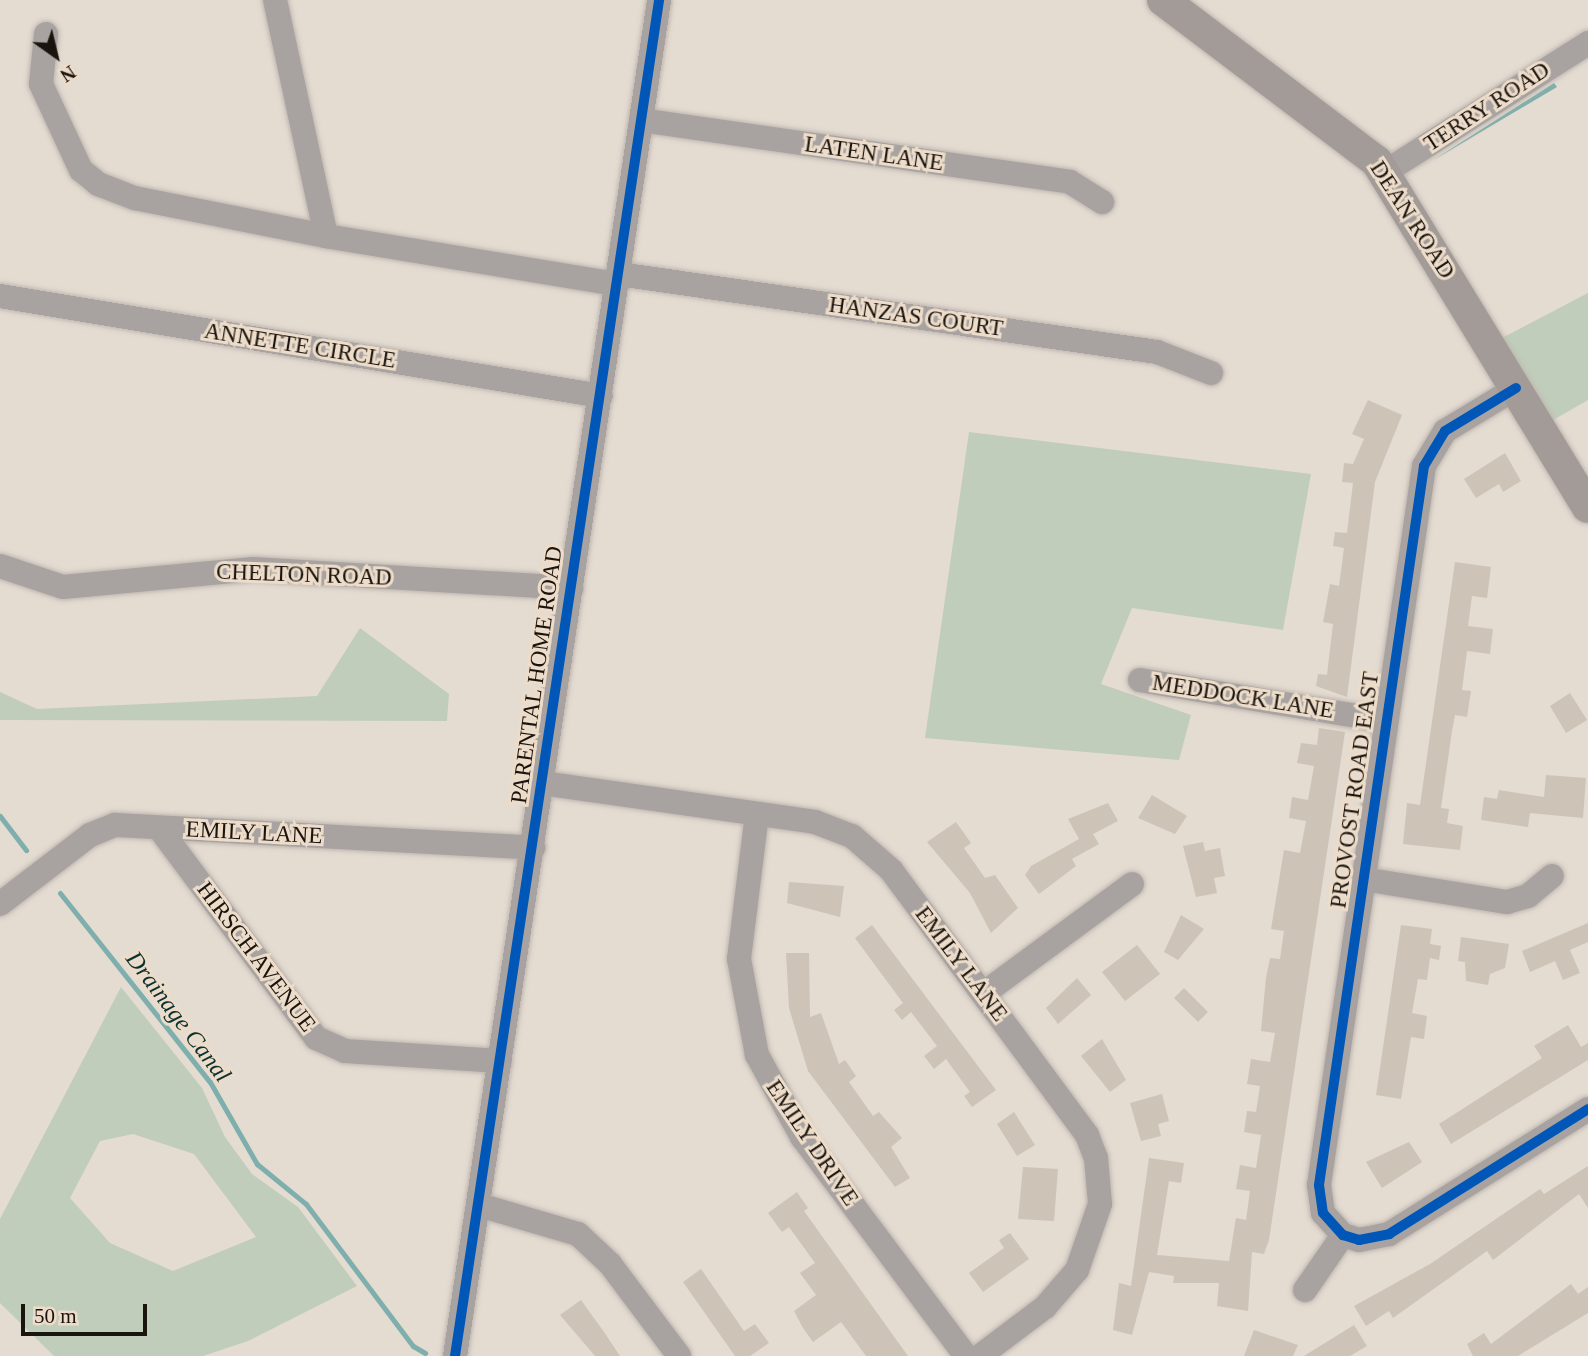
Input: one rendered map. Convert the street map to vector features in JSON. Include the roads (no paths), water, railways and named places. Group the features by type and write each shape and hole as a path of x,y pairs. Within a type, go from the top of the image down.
{"main road":[{"name":"DEAN ROAD","path":"1163,0 1340,128 1385,172 1588,507"}],"street":[{"path":"275,0 326,236"},
{"name":"PARENTAL HOME ROAD","path":"455,1356 659,0"},
{"name":"HANZAS COURT","path":"46,34 41,84 81,170 97,184 135,198 326,236 618,279 1157,352 1211,373"},
{"name":"TERRY ROAD","path":"1385,172 1588,43"},
{"name":"LATEN LANE","path":"641,120 1070,182 1102,202"},
{"name":"ANNETTE CIRCLE","path":"0,296 601,396"},
{"name":"PROVOST ROAD EAST","path":"1343,1235 1323,1213 1318,1185 1427,454 1445,431 1516,388"},
{"name":"CHELTON ROAD","path":"0,566 64,587 253,569 571,588"},
{"name":"MEDDOCK LANE","path":"1140,680 1387,721"},
{"name":"EMILY LANE","path":"542,783 815,822 868,847 983,994 1087,1135 1096,1158 1100,1204 1088,1248 1064,1289 980,1356"},
{"name":"EMILY DRIVE","path":"757,814 739,959 757,1055 802,1138 966,1356"},
{"name":"EMILY LANE","path":"0,904 102,828 159,828 533,848"},
{"name":"HIRSCH AVENUE","path":"159,828 316,1038 345,1051 500,1060"},
{"path":"1363,879 1507,902 1528,896 1552,876"},
{"path":"983,994 1132,884"},
{"path":"1305,1290 1343,1235 1359,1240 1389,1234 1588,1109"},
{"path":"479,1205 578,1234 610,1264 679,1356"}],"water":[{"path":"1554,83 1557,87 1432,161 1460,143"}],"waterway":[{"name":"Drainage Canal","path":"0,816 26,850"},
{"name":"Drainage Canal","path":"60,893 210,1082 257,1164 306,1204 413,1346 425,1353"}]}
